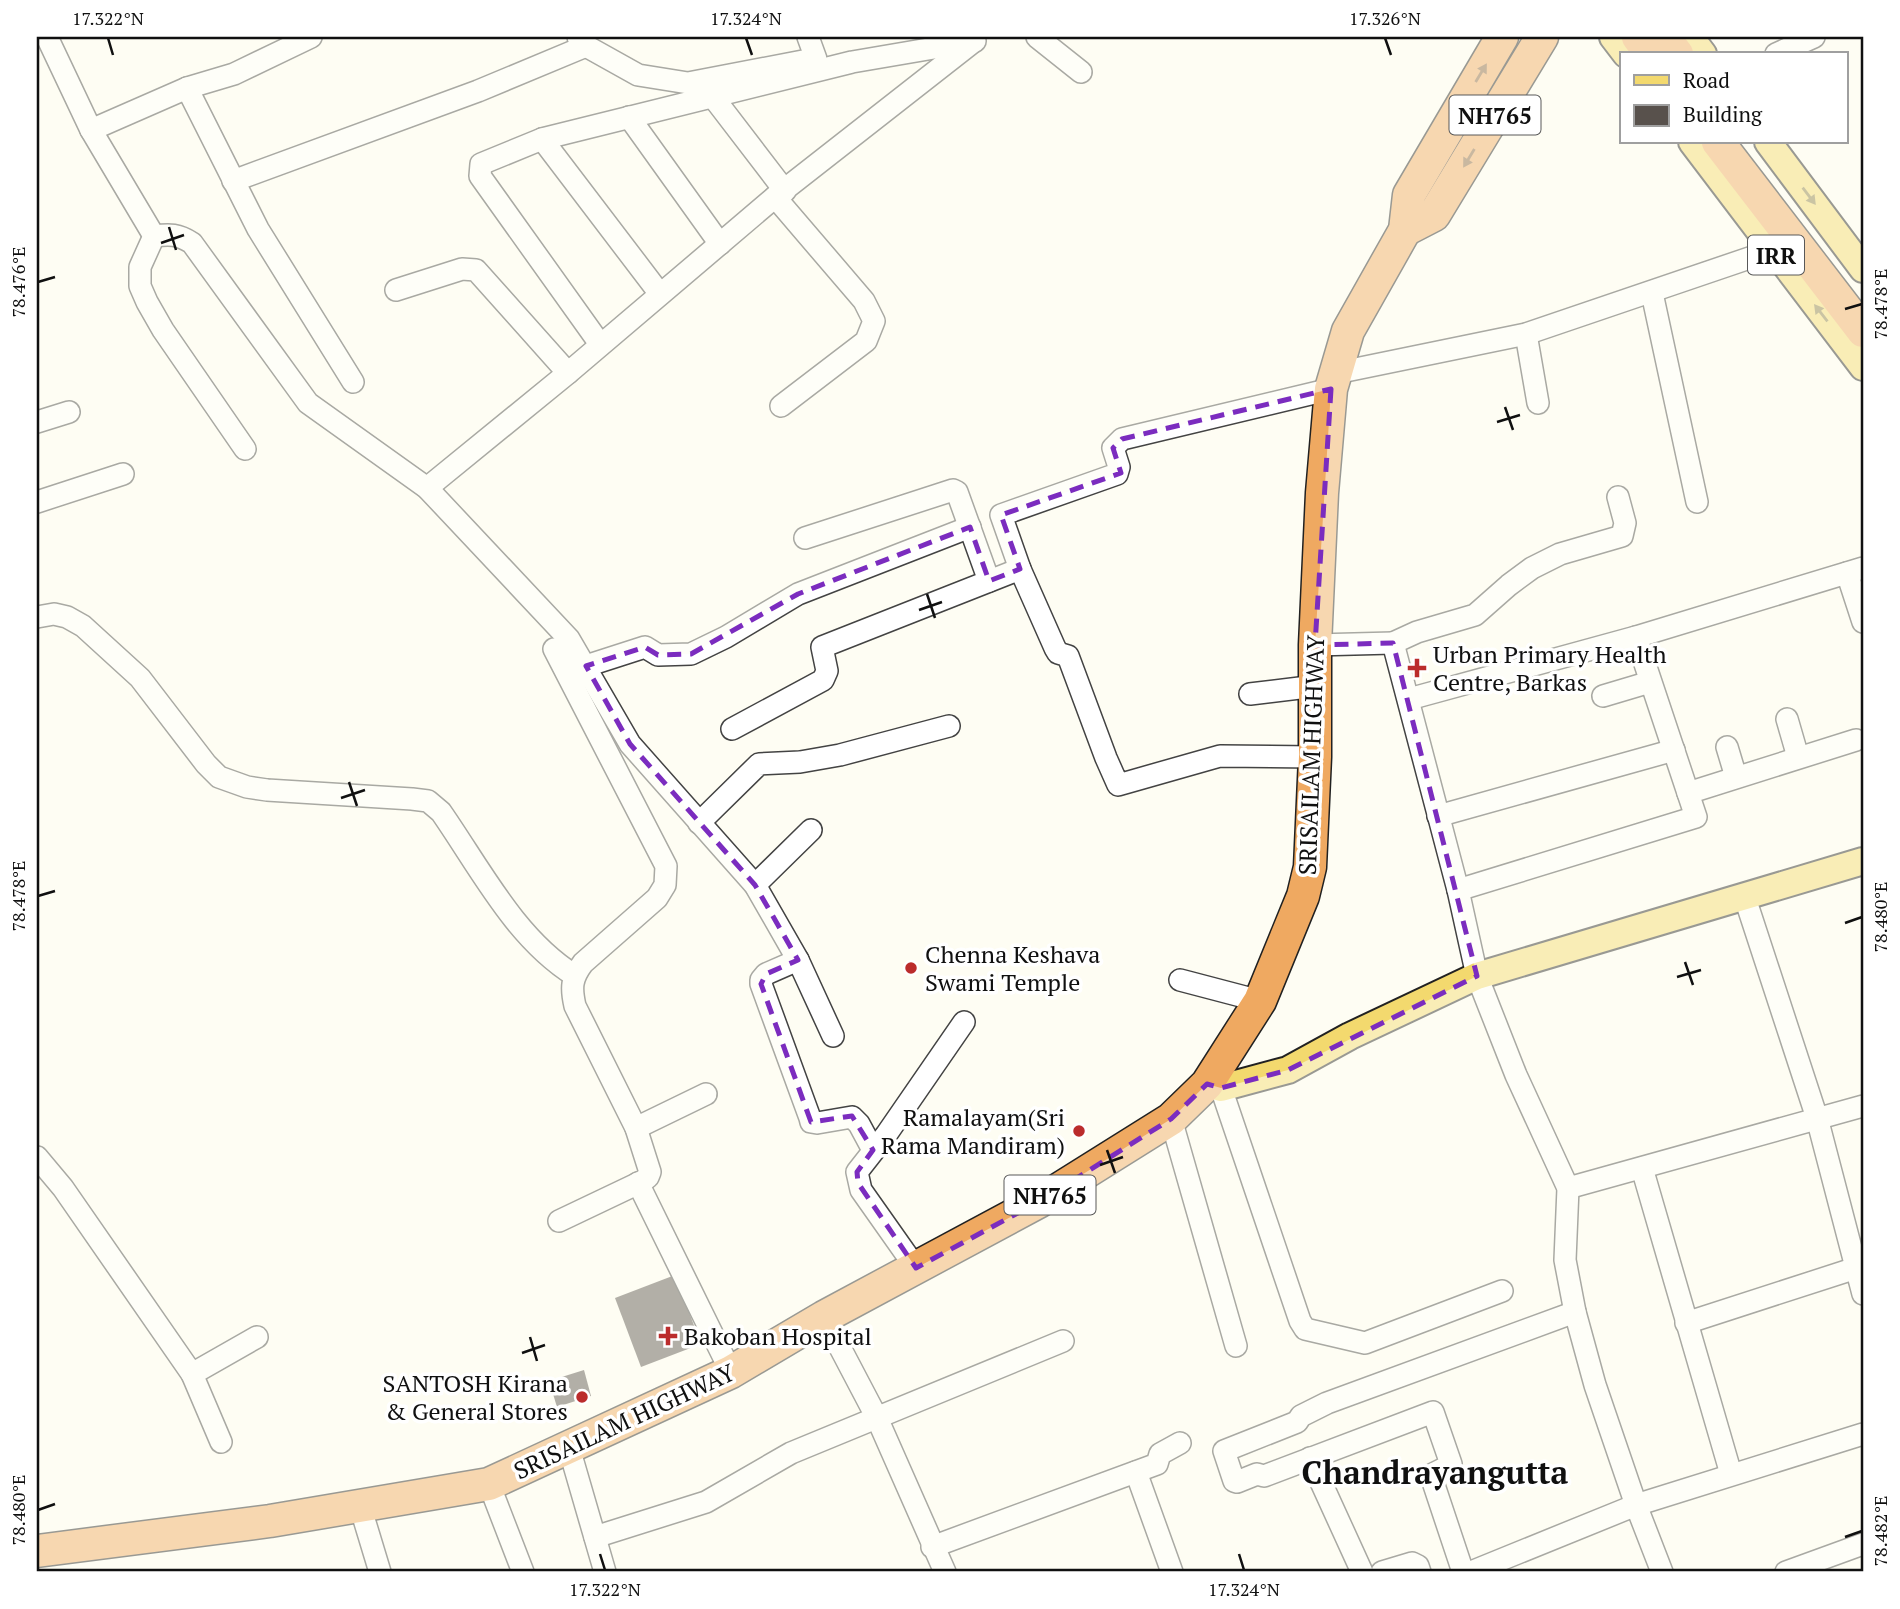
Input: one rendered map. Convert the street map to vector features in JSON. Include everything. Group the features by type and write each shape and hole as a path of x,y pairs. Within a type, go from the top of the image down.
{"highway":[{"name":"NH765","path":"1405,230 1409,195 1502,37"},
{"path":"1638,37 1649,52"},
{"path":"1664,37 1675,52"},
{"name":"NH765","path":"1405,230 1434,215 1539,44"},
{"name":"IRR","path":"1720,144 1863,331"},
{"name":"IRR","path":"1745,144 1863,299"},
{"name":"SRISAILAM HIGHWAY","path":"37,1551 270,1521 489,1484 731,1372 824,1317 1040,1201 1171,1119 1214,1086 1260,1002 1303,896 1310,867 1315,757 1315,645 1322,492 1334,381 1348,331 1405,230"}],"main road":[{"path":"1613,37 1624,52"},
{"path":"1690,37 1701,52"},
{"name":"IRR","path":"1694,144 1863,367"},
{"name":"IRR","path":"1769,144 1863,269"},
{"path":"1214,1086 1289,1070 1350,1036 1478,976 1863,861"}],"street":[{"path":"47,37 91,130 154,236"},
{"path":"91,130 187,88 234,74 311,37"},
{"path":"808,37 816,59"},
{"path":"1037,37 1082,72"},
{"path":"1780,52 1814,37"},
{"path":"600,344 480,176 481,164 542,139 629,117 852,62 977,39"},
{"path":"427,488 569,373 780,194 977,39"},
{"path":"233,181 478,91 582,41 638,75 688,83 816,59 852,62"},
{"path":"187,88 258,229 353,382"},
{"path":"713,97 780,194 864,301 874,321 866,341 781,406"},
{"path":"629,117 720,244"},
{"path":"542,139 660,294"},
{"path":"154,236 172,234 192,243 308,403 427,488 569,639 630,744 755,885 798,960 833,1036"},
{"path":"154,236 140,267 140,286 163,330 245,449"},
{"path":"1315,757 1220,756 1118,785 1105,758 1068,656 1058,653 1055,648 1020,569 1001,515 1117,474 1119,467 1113,448 1122,439 1334,381 1526,334 1773,250"},
{"path":"396,290 462,269 476,270 569,373"},
{"path":"1652,293 1697,502"},
{"path":"1526,334 1538,403"},
{"path":"37,422 69,412"},
{"path":"37,502 123,474"},
{"path":"805,538 953,490 957,492 989,582"},
{"path":"1315,645 1393,643 1417,632 1475,615 1532,569 1560,554 1622,536 1625,523 1618,497"},
{"path":"586,666 645,647 659,655 691,654 726,637 798,594 970,527"},
{"path":"732,729 823,680 827,671 822,648 1020,569"},
{"path":"1409,699 1636,637 1855,570 1863,622"},
{"path":"37,618 54,614 67,617 83,626 140,678 219,777 247,787 267,790 428,801 441,812 499,898 533,940 553,961 574,975"},
{"path":"1458,890 1693,819 1695,814 1636,637"},
{"path":"1393,643 1478,976 1516,1075 1568,1188 1565,1260 1575,1312 1595,1385 1662,1572"},
{"path":"554,649 666,866 666,885 657,898 606,942 574,975 571,988 575,1006 636,1128 650,1172 648,1177 638,1183 559,1221"},
{"path":"1603,696 1650,682"},
{"path":"1250,694 1316,686"},
{"path":"1787,719 1798,757"},
{"path":"699,823 759,764 800,762 840,755 949,726"},
{"path":"1688,793 1856,740"},
{"path":"1727,747 1736,777"},
{"path":"1438,816 1674,750"},
{"path":"755,885 811,830"},
{"path":"1744,895 1817,1118 1863,1294"},
{"path":"798,960 766,974 761,984 811,1122 852,1117 859,1124 873,1150"},
{"path":"1180,980 1260,1002"},
{"path":"916,1268 858,1183 857,1172 886,1135 964,1022"},
{"path":"1214,1086 1305,1329 1365,1343 1502,1291"},
{"path":"636,1128 706,1094"},
{"path":"1568,1188 1863,1106"},
{"path":"1171,1119 1236,1346"},
{"path":"37,1157 63,1188 192,1374 221,1442"},
{"path":"1642,1168 1731,1474"},
{"path":"638,1183 731,1372"},
{"path":"1686,1323 1856,1268"},
{"path":"1463,1572 1432,1479 1433,1474 1451,1464 1433,1412 1264,1476 1257,1474 1237,1482 1234,1481 1223,1453 1297,1422 1301,1416 1327,1403 1575,1312"},
{"path":"824,1317 877,1418 945,1572"},
{"path":"192,1374 257,1337"},
{"path":"595,1537 706,1502 791,1453 1063,1341"},
{"path":"1471,1572 1636,1505 1863,1434"},
{"path":"932,1547 1157,1464 1160,1454 1180,1443"},
{"path":"569,1448 605,1572"},
{"path":"1310,1458 1362,1572"},
{"path":"1136,1472 1172,1572"},
{"path":"489,1484 523,1572"},
{"path":"360,1506 380,1572"},
{"path":"1786,1572 1863,1544"},
{"path":"1382,1572 1412,1563 1418,1566 1420,1572"}],"highlighted area":[{"path":"1331,389 1315,645 1393,643 1477,976 1288,1070 1221,1088 1207,1084 1171,1119 1040,1201 916,1268 858,1183 857,1172 873,1150 852,1116 811,1122 761,984 766,974 798,960 755,885 630,744 586,666 645,647 658,655 691,654 798,594 970,527 989,581 1020,569 1001,515 1121,473 1113,448 1122,439"}],"building":[{"path":"675,1275 701,1344 641,1367 615,1298"},
{"path":"584,1370 591,1396 557,1407 549,1381"}],"place":[{"name":"Urban Primary Health Centre, Barkas","path":"1417,668"},
{"name":"Chenna Keshava Swami Temple","path":"911,968"},
{"name":"Ramalayam(Sri Rama Mandiram)","path":"1079,1131"},
{"name":"Bakoban Hospital","path":"668,1336"},
{"name":"SANTOSH Kirana & General Stores","path":"582,1397"}],"district":[{"name":"Chandrayangutta","path":"1435,1472"}]}
